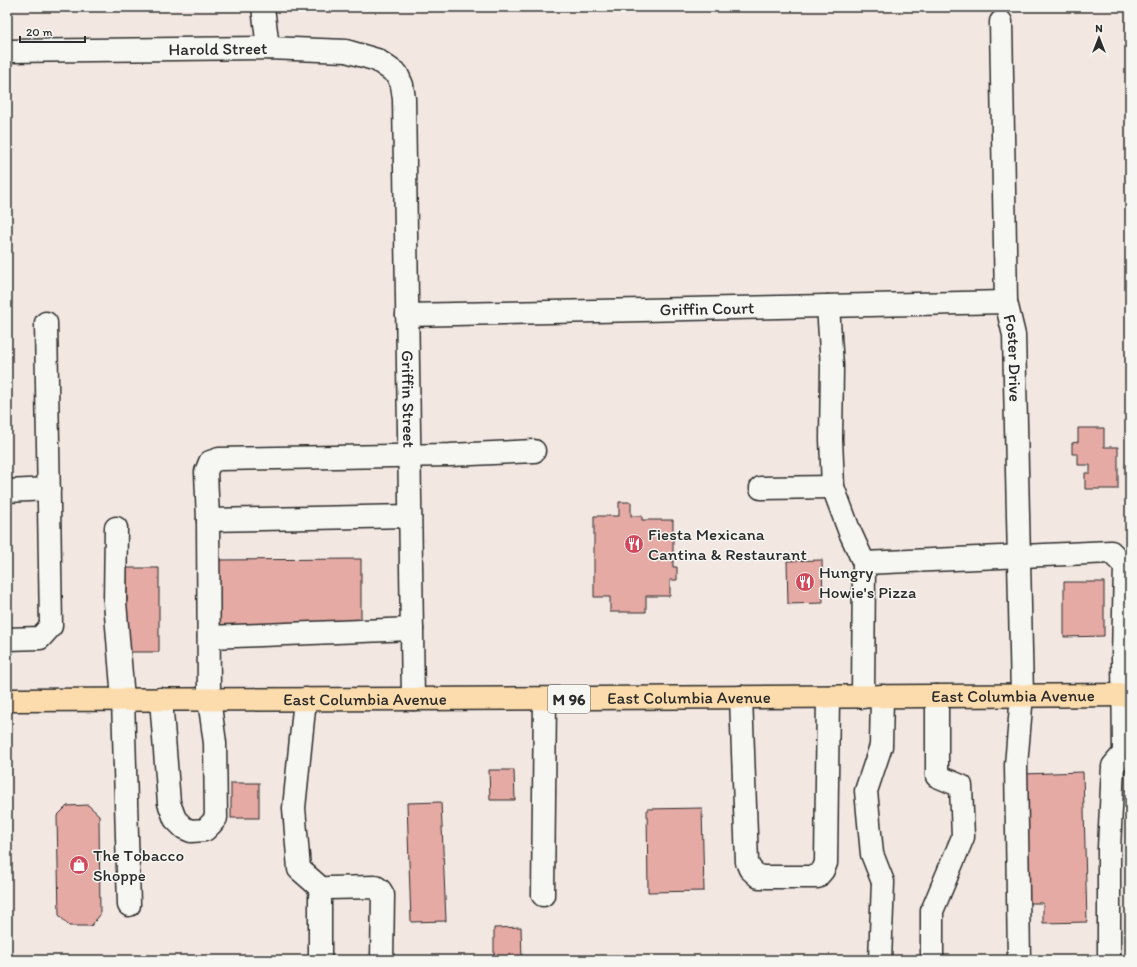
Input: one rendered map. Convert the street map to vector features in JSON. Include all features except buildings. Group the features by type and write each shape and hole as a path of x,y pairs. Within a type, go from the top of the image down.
{"main road":[{"name":"East Columbia Avenue","path":"7,700 545,699 1127,695"}],"street":[{"path":"263,7 268,48"},
{"name":"Foster Drive","path":"1001,22 1006,302 1014,335 1022,696 1016,765 1019,960"},
{"name":"Harold Street","path":"7,51 268,48 346,50 377,60 397,74 402,85 404,99"},
{"name":"Griffin Street","path":"404,99 413,699"},
{"name":"Griffin Court","path":"407,316 1006,302"},
{"path":"828,306 832,366 831,439 833,487 849,530 864,563 872,696 881,746 866,791 872,854 883,882 880,960"},
{"path":"7,639 40,638 51,626 46,323"},
{"path":"161,699 169,803 175,820 184,828 191,831 205,830 216,818 215,743 209,699 208,520 206,472 210,462 219,459 534,451"},
{"path":"761,488 833,487"},
{"path":"7,491 49,490"},
{"path":"208,520 410,516"},
{"path":"116,528 114,602 123,699 129,905"},
{"path":"864,563 1111,552 1125,566 1127,753 1113,766 1109,848 1109,960"},
{"path":"209,637 412,629"},
{"path":"932,960 932,911 963,837 961,786 937,776 937,696"},
{"path":"741,697 747,862 750,870 758,877 817,877 823,870 826,863 828,697"},
{"path":"305,699 294,808 299,869 323,890"},
{"path":"543,895 545,699"},
{"path":"320,960 320,896 323,890 328,888 376,887 383,895 382,960"}],"place":[{"name":"Fiesta Mexicana Cantina & Restaurant","path":"634,544"},
{"name":"Hungry Howie's Pizza","path":"805,582"},
{"name":"The Tobacco Shoppe","path":"79,865"}]}
